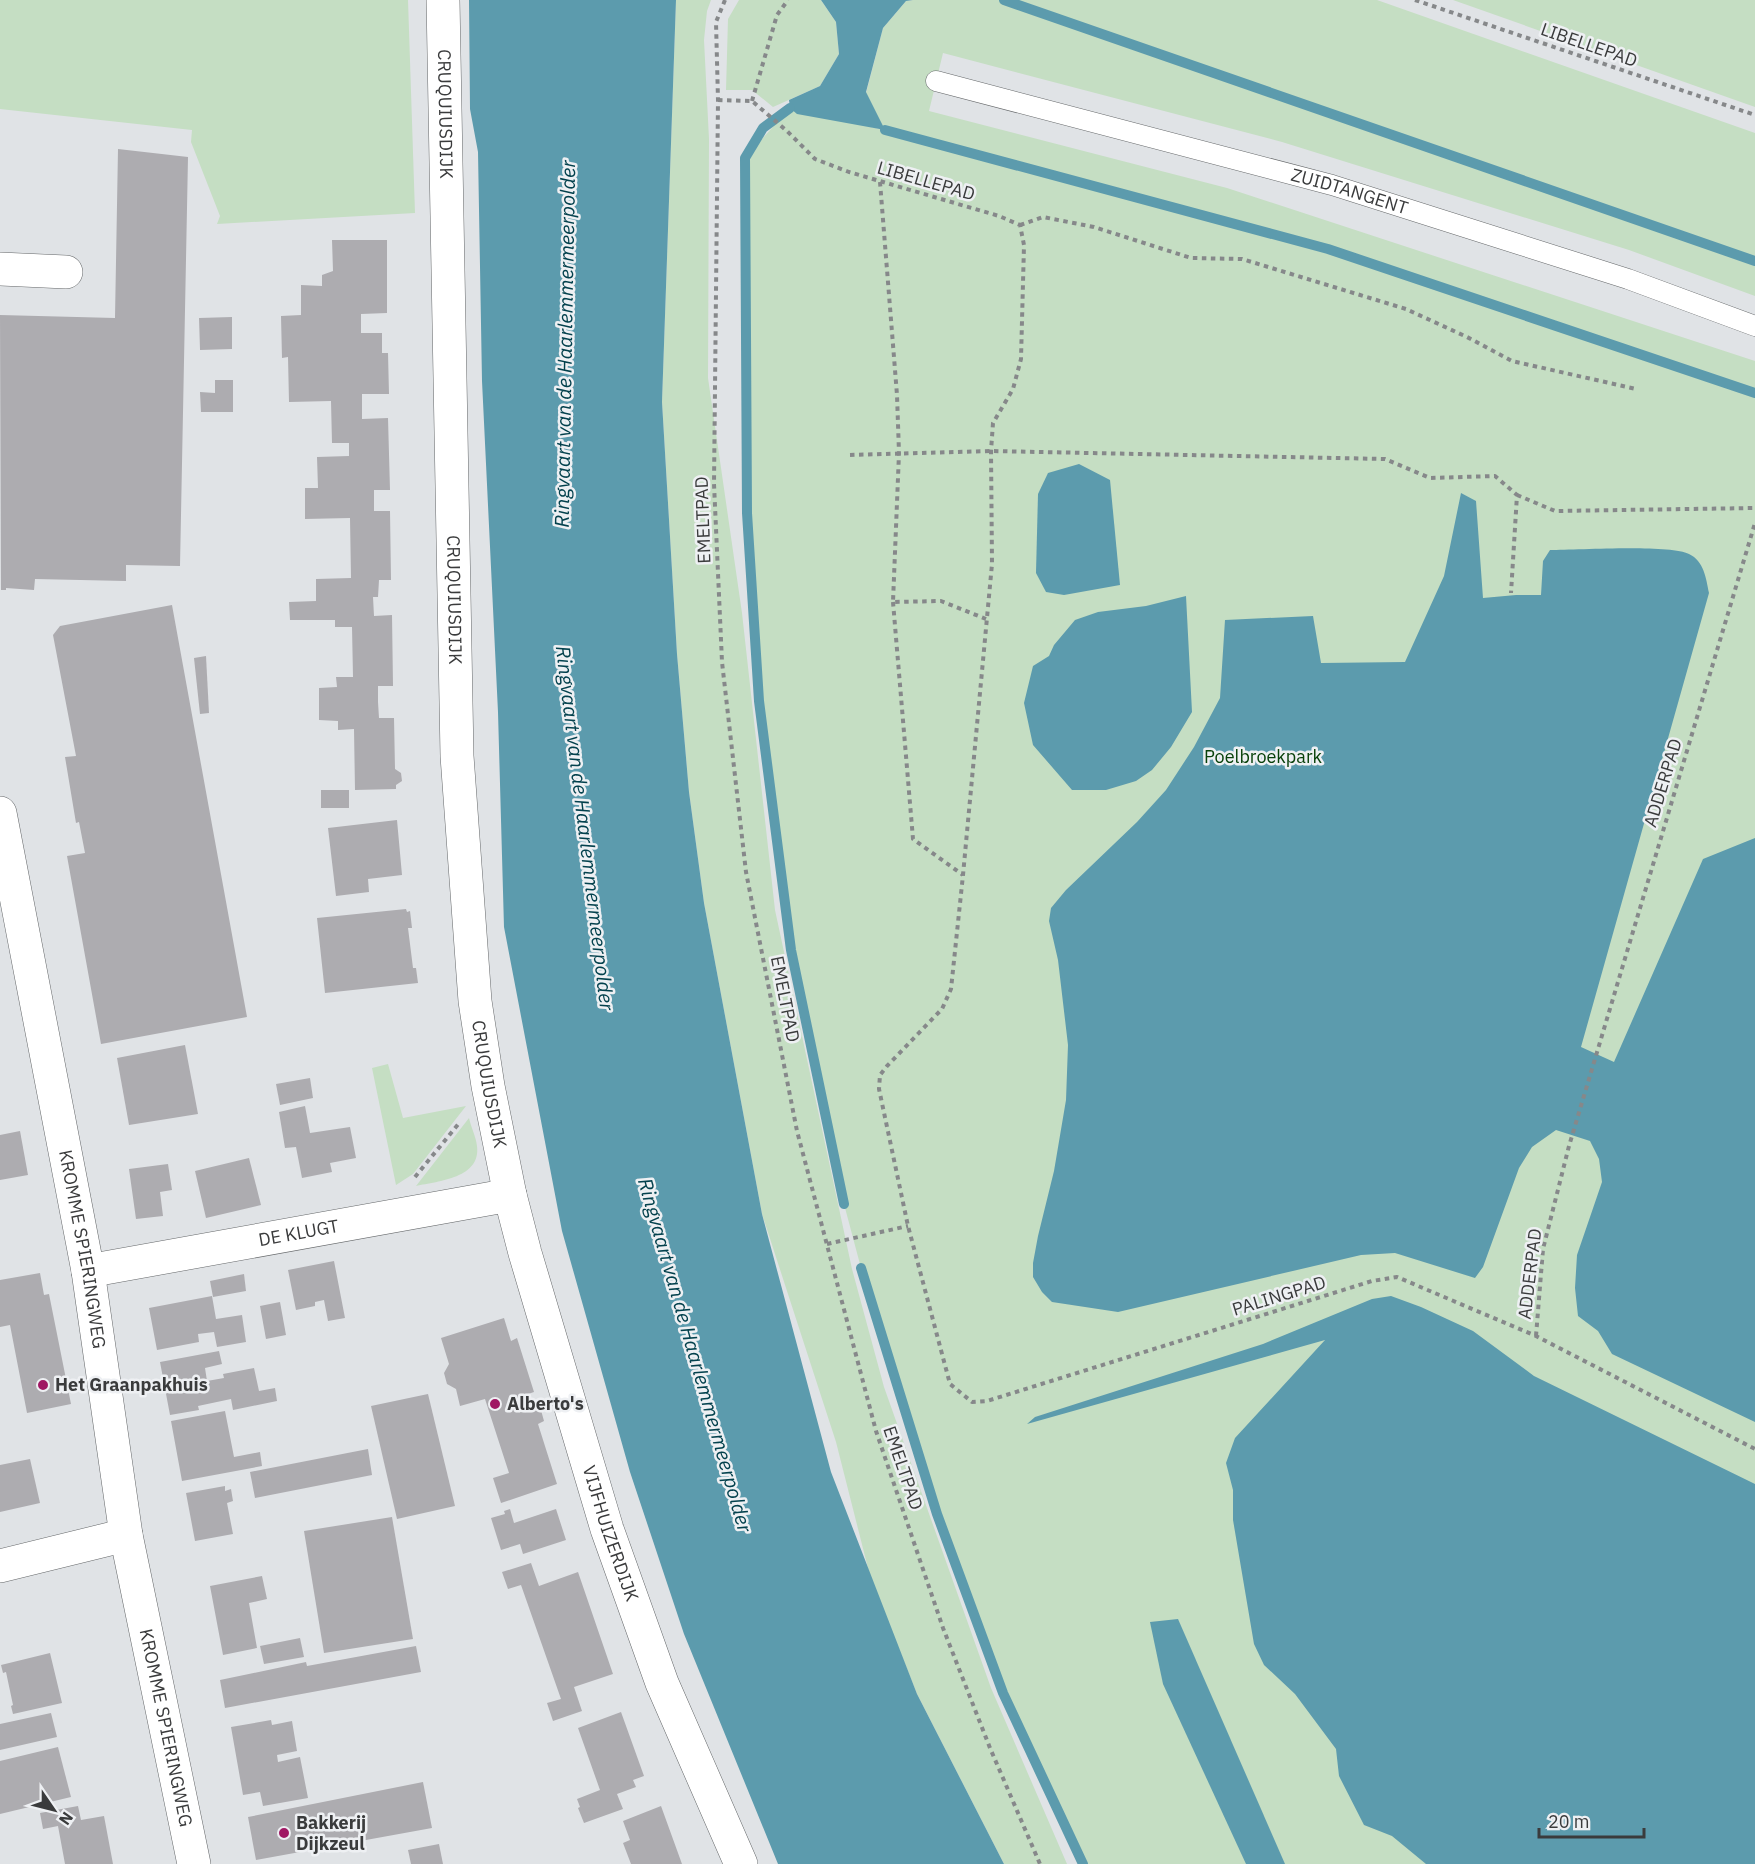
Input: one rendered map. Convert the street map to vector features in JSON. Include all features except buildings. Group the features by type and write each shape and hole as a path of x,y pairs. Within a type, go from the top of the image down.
{"street":[{"name":"CRUQUIUSDIJK","path":"443,0 457,756 473,982 488,1086 510,1195"},
{"path":"0,269 66,272"},
{"name":"KROMME SPIERINGWEG","path":"0,813 88,1271 126,1535 194,1864"},
{"name":"DE KLUGT","path":"88,1271 510,1195"},
{"name":"VIJFHUIZERDIJK","path":"510,1195 607,1529 662,1683 741,1864"},
{"path":"0,1566 126,1535"}],"lane":[{"name":"ZUIDTANGENT","path":"936,81 1332,185 1628,279 1755,326"}],"path":[{"path":"725,0 716,22 718,100 752,101 777,15 788,0"},
{"name":"LIBELLEPAD","path":"1415,0 1755,116"},
{"name":"EMELTPAD","path":"718,100 714,484 722,662 746,872 796,1131 876,1431 943,1628 990,1748 1040,1864"},
{"name":"LIBELLEPAD","path":"752,101 815,159 880,182 999,216 1020,225"},
{"path":"880,182 897,395 899,453 893,602 913,839 963,875"},
{"path":"827,1244 908,1226 879,1089 880,1075 942,1009 951,989 992,564 991,451 993,423 1013,389 1021,359 1024,245 1020,225 1043,218 1094,227 1191,258 1242,260 1406,309 1467,337 1512,362 1636,389"},
{"path":"850,455 991,451 1385,459 1430,478 1495,476 1517,495 1555,511 1755,508"},
{"path":"1511,593 1517,495"},
{"name":"ADDERPAD","path":"1536,1336 1543,1249 1569,1146 1755,523"},
{"path":"893,602 940,601 986,619"},
{"path":"383,1217 488,1086"},
{"name":"PALINGPAD","path":"908,1226 950,1384 964,1398 972,1402 987,1401 1372,1281 1397,1277 1536,1336 1755,1449"}],"green space":[{"path":"0,0 408,0 415,213 217,224 220,216 191,142 192,130 0,109"},
{"path":"676,0 711,0 707,11 704,40 709,139 708,378 742,613 775,910 852,1269 884,1387 991,1688 1067,1864 1004,1864 917,1694 870,1576 836,1442 762,1214 704,903 689,792 677,654 662,402"},
{"path":"739,0 821,0 836,22 839,54 820,86 773,107 752,90 726,90 728,19"},
{"name":"Poelbroekpark","path":"1377,0 1755,133 1755,296 1629,250 1282,142 943,53 929,111 1227,188 1755,361 1755,1864 1083,1864 1003,1693 937,1514 861,1268 844,1204 791,950 759,701 747,513 745,158 790,108 884,130 866,93 883,28 906,1"},
{"path":"1453,0 1755,0 1755,107"},
{"path":"388,1064 403,1118 466,1106 413,1174 396,1185 372,1068"},
{"path":"469,1118 477,1146 476,1157 472,1165 457,1176 416,1186"}],"water":[{"name":"Ringvaart van de Haarlemmermeerpolder","path":"469,0 676,0 662,402 677,654 689,792 704,903 762,1214 831,1472 917,1694 1004,1864 778,1864 684,1634 630,1472 562,1231 504,927 498,712 482,381 478,152 470,109"},
{"path":"821,0 913,0 906,1 883,28 866,92 885,130 797,114 790,108 789,100 820,86 839,54 836,22"},
{"path":"1079,464 1110,480 1120,585 1064,595 1046,592 1036,573 1038,494 1048,473"},
{"path":"1461,493 1476,501 1483,598 1541,595 1543,561 1550,550 1644,548 1679,551 1694,557 1701,565 1705,576 1709,593 1581,1047 1614,1062 1703,859 1755,838 1755,1422 1612,1354 1598,1331 1578,1316 1575,1288 1577,1255 1602,1182 1599,1159 1590,1141 1556,1130 1532,1147 1519,1168 1483,1267 1475,1278 1395,1253 1361,1255 1118,1312 1052,1302 1042,1292 1033,1277 1038,1236 1054,1171 1066,1100 1068,1045 1058,960 1049,921 1051,908 1066,890 1137,822 1166,790 1194,747 1220,698 1225,620 1313,616 1321,663 1405,662 1444,576"},
{"path":"1186,596 1192,712 1171,747 1152,770 1136,781 1106,790 1072,790 1033,745 1024,703 1033,666 1049,656 1054,645 1075,620 1098,612 1146,606"},
{"path":"1391,1296 1473,1331 1534,1376 1755,1484 1755,1864 1426,1864 1392,1836 1364,1825 1339,1776 1336,1749 1295,1694 1264,1665 1254,1644 1233,1520 1233,1490 1226,1463 1235,1438 1325,1340 1027,1424 1035,1417 1263,1344 1372,1299"},
{"path":"1178,1619 1285,1864 1246,1864 1163,1684 1150,1622"}],"waterway":[{"path":"1004,0 1755,261"},
{"path":"790,108 763,128 745,158 747,513 759,701 791,950 844,1204"},
{"path":"885,130 1328,249 1755,393"},
{"path":"861,1268 937,1514 1003,1693 1083,1864"}],"place":[{"name":"Het Graanpakhuis","path":"43,1385"},
{"name":"Alberto's","path":"495,1404"},
{"name":"Bakkerij Dijkzeul","path":"284,1833"}]}
